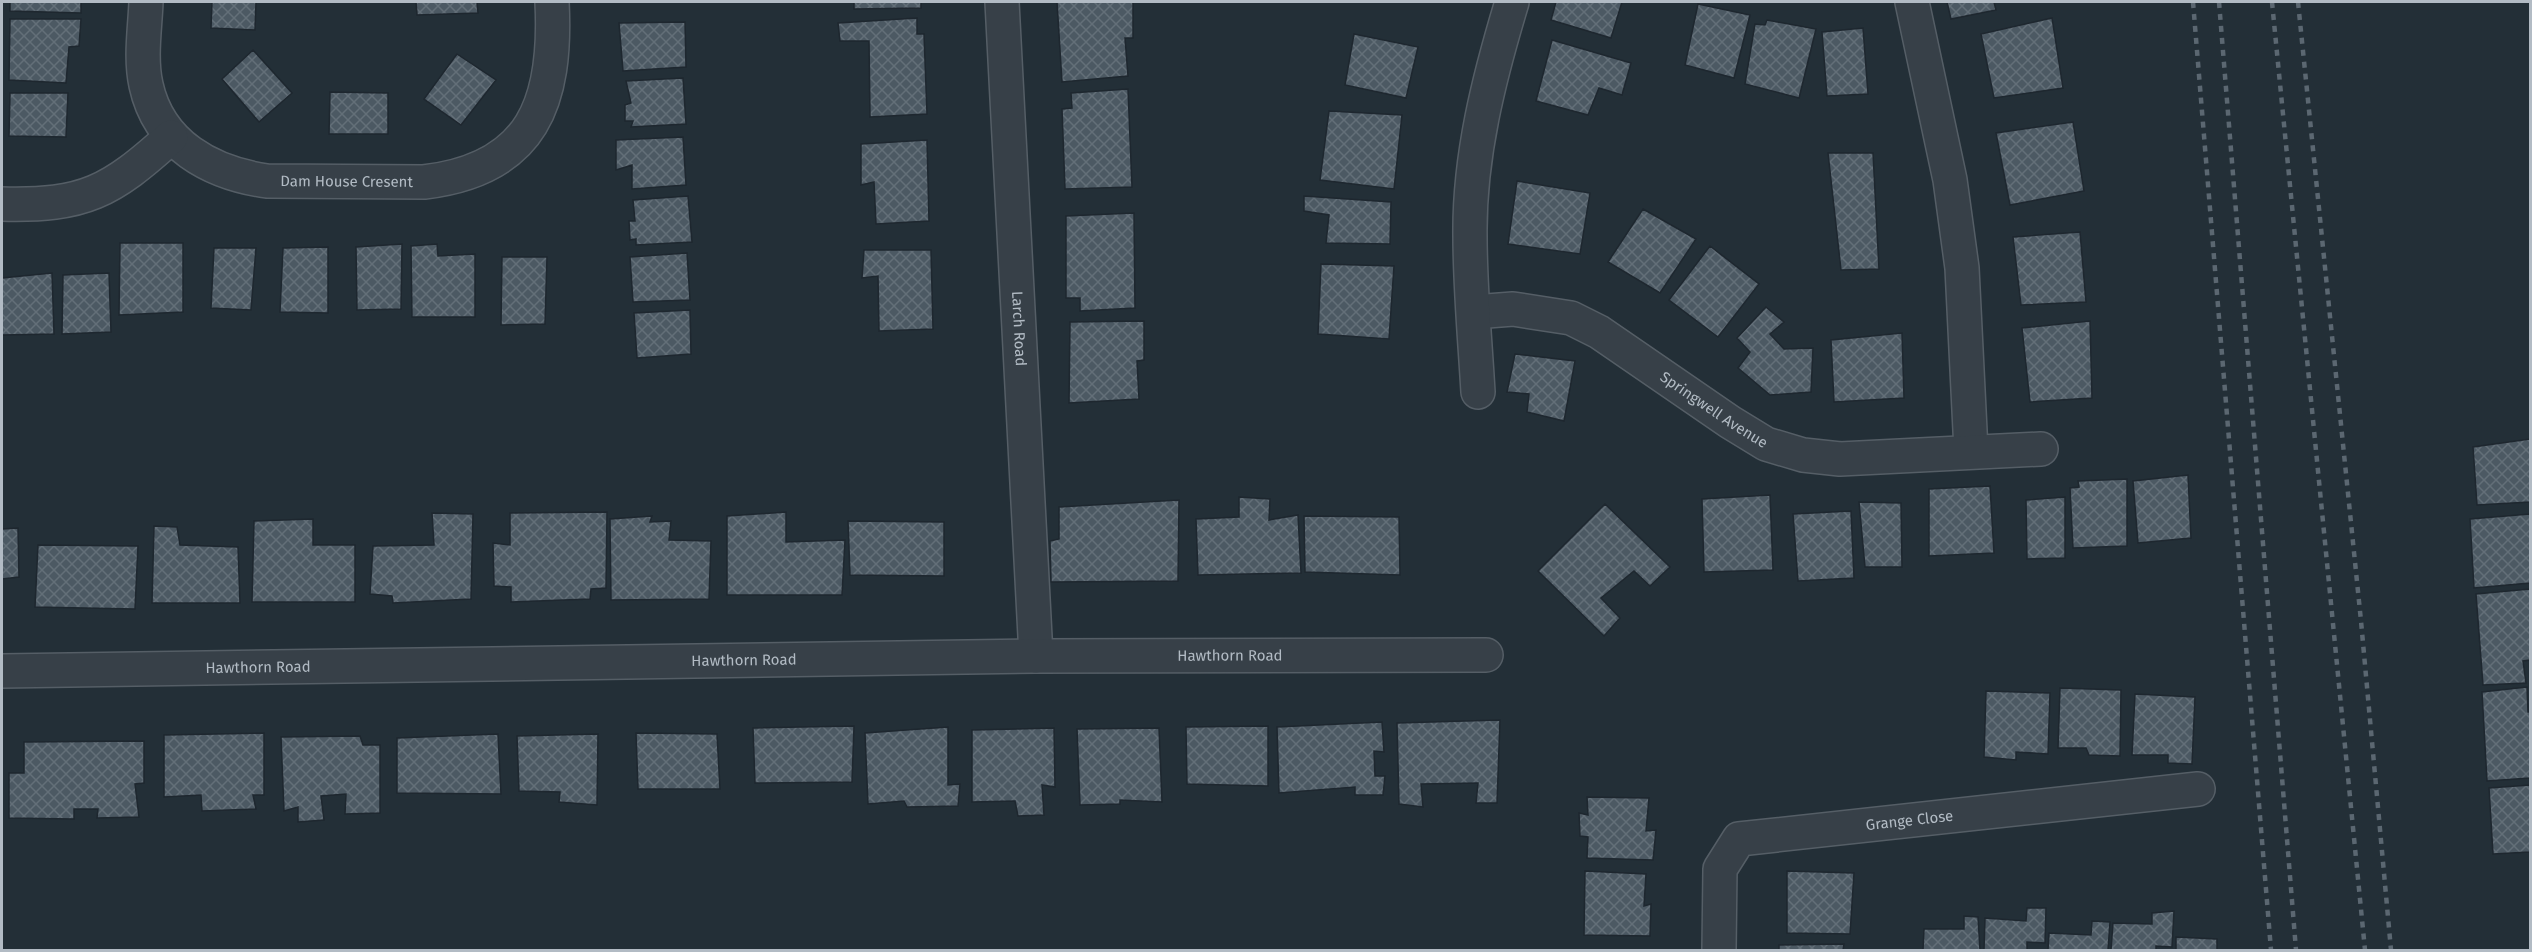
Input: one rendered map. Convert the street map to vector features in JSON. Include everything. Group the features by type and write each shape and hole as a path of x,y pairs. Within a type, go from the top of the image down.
{"street":[{"name":"Dam House Cresent","path":"146,2 146,84 161,122 171,137 203,162 244,178 267,181 424,182 468,173 504,154 518,140 540,107 552,66 552,2"},
{"name":"Larch Road","path":"1002,2 1036,656"},
{"path":"1478,392 1470,235 1473,175 1491,73 1512,2"},
{"path":"1912,2 1950,180 1959,246 1971,451"},
{"path":"2,204 51,204 85,197 129,172 171,137"},
{"name":"Springwell Avenue","path":"1474,312 1513,309 1571,318 1599,332 1757,438 1803,455 1840,459 2041,449"},
{"name":"Hawthorn Road","path":"2,671 1036,656 1486,655"},
{"name":"Grange Close","path":"1719,951 1720,869 1739,839 2198,789"}],"building":[{"path":"10,2 81,2 81,13 10,11"},
{"path":"212,2 256,2 255,30 211,28"},
{"path":"416,2 477,2 478,13 417,15"},
{"path":"854,2 921,2 921,8 854,9"},
{"path":"1057,2 1133,2 1133,38 1125,38 1128,76 1062,82"},
{"path":"1556,2 1622,2 1611,38 1551,20"},
{"path":"1947,2 1994,2 1996,10 1951,19"},
{"path":"1698,4 1750,15 1734,78 1685,65"},
{"path":"917,18 917,34 924,34 927,114 870,117 869,41 840,41 838,23"},
{"path":"2052,18 2063,88 1994,98 1981,34"},
{"path":"10,19 81,19 79,46 69,47 66,83 9,80"},
{"path":"1767,20 1816,29 1799,98 1745,84 1755,24 1765,25"},
{"path":"685,22 686,67 623,71 619,23"},
{"path":"1863,28 1868,94 1827,96 1822,32"},
{"path":"1354,34 1418,47 1406,98 1345,85"},
{"path":"1552,40 1631,63 1622,95 1599,88 1588,115 1536,101"},
{"path":"253,50 292,93 259,122 222,79"},
{"path":"457,54 496,80 461,125 424,99"},
{"path":"683,78 686,124 631,127 633,121 625,121 625,105 631,103 626,81"},
{"path":"1128,89 1132,187 1065,189 1062,109 1072,108 1071,93"},
{"path":"330,92 388,93 388,134 329,134"},
{"path":"10,93 68,93 66,137 9,136"},
{"path":"1329,111 1402,115 1394,189 1320,180"},
{"path":"2073,122 2084,191 2010,205 1996,133"},
{"path":"683,137 686,185 632,189 632,165 616,170 616,140"},
{"path":"927,140 929,221 876,224 874,182 861,185 861,144"},
{"path":"1828,153 1873,153 1879,269 1841,270"},
{"path":"1517,181 1590,193 1580,254 1508,244"},
{"path":"688,196 692,242 636,245 636,239 630,240 629,221 635,221 633,200"},
{"path":"1304,196 1391,202 1390,244 1326,243 1329,215 1304,211"},
{"path":"1643,209 1696,239 1660,293 1608,262"},
{"path":"1134,213 1135,308 1080,311 1080,298 1066,298 1066,216"},
{"path":"2080,232 2086,302 2021,305 2013,237"},
{"path":"120,243 183,243 183,312 119,315"},
{"path":"402,244 401,309 357,310 356,247"},
{"path":"437,244 438,256 475,254 475,317 412,317 411,246"},
{"path":"1710,246 1759,284 1718,337 1669,300"},
{"path":"328,247 328,313 280,312 283,248"},
{"path":"214,248 256,248 251,310 211,308"},
{"path":"864,250 931,250 933,329 879,331 878,276 862,278"},
{"path":"687,253 690,300 633,302 630,257"},
{"path":"502,257 547,257 545,324 501,325"},
{"path":"1321,264 1394,266 1389,339 1318,334"},
{"path":"52,273 54,334 2,335 2,278"},
{"path":"109,273 111,332 62,334 63,275"},
{"path":"1766,307 1784,322 1770,334 1784,349 1813,348 1811,392 1770,395 1738,368 1750,352 1737,338"},
{"path":"690,310 691,354 637,358 634,313"},
{"path":"1144,321 1144,360 1137,361 1139,399 1069,403 1070,322"},
{"path":"2090,321 2092,398 2030,402 2022,328"},
{"path":"1902,333 1904,398 1834,402 1831,340"},
{"path":"1515,354 1575,361 1564,421 1527,412 1529,394 1507,392"},
{"path":"2530,439 2530,502 2477,505 2473,447"},
{"path":"2188,475 2191,538 2138,543 2133,481"},
{"path":"2127,479 2127,546 2073,548 2070,488 2079,487 2078,481"},
{"path":"1990,486 1994,553 1929,556 1929,489"},
{"path":"1770,495 1773,570 1704,572 1702,499"},
{"path":"1239,497 1270,499 1269,520 1298,515 1301,573 1198,575 1196,519 1239,517"},
{"path":"2065,497 2065,558 2027,559 2026,500"},
{"path":"1179,500 1178,581 1051,582 1050,541 1059,539 1059,507"},
{"path":"1859,502 1901,503 1902,567 1865,567"},
{"path":"1605,504 1670,567 1650,586 1634,571 1601,598 1620,618 1604,636 1538,571"},
{"path":"1851,511 1854,578 1798,581 1793,514"},
{"path":"607,512 606,588 591,589 590,599 511,602 511,587 494,586 493,543 510,545 510,513"},
{"path":"786,512 786,542 845,540 842,595 727,595 727,516"},
{"path":"432,513 473,514 471,599 393,603 392,596 370,594 373,546 434,545"},
{"path":"2530,514 2530,583 2474,588 2470,519"},
{"path":"652,516 650,522 671,521 669,540 711,541 709,599 611,600 610,519"},
{"path":"1304,516 1399,517 1400,575 1305,572"},
{"path":"313,519 313,545 355,545 355,602 252,602 254,521"},
{"path":"848,521 944,522 944,576 850,575"},
{"path":"154,526 177,527 180,545 238,547 240,603 152,603"},
{"path":"18,528 19,577 2,579 2,529"},
{"path":"38,545 138,546 135,609 35,607"},
{"path":"2530,589 2530,660 2523,661 2526,683 2483,685 2476,594"},
{"path":"2527,687 2528,712 2530,712 2530,778 2487,781 2482,692"},
{"path":"2060,688 2121,690 2120,756 2089,755 2086,748 2058,748"},
{"path":"1986,691 2050,693 2048,754 2016,752 2016,760 1984,757"},
{"path":"2135,694 2195,697 2192,764 2168,763 2168,755 2132,755"},
{"path":"1500,720 1497,803 1476,803 1478,783 1421,784 1423,807 1399,804 1397,723"},
{"path":"1382,722 1384,752 1374,751 1375,776 1385,776 1383,795 1355,795 1355,787 1279,793 1277,727"},
{"path":"854,726 852,782 755,783 753,728"},
{"path":"1268,726 1268,786 1187,784 1186,727"},
{"path":"948,727 948,785 960,784 958,806 907,807 904,801 868,804 865,733"},
{"path":"1054,728 1055,787 1042,785 1044,815 1018,816 1015,801 972,802 972,730"},
{"path":"1159,728 1162,802 1120,800 1120,804 1080,805 1077,729"},
{"path":"264,733 264,795 253,795 256,809 202,811 201,795 164,797 164,735"},
{"path":"636,733 717,734 720,789 638,789"},
{"path":"498,734 501,794 397,793 397,738"},
{"path":"598,734 597,805 559,802 560,792 519,791 517,736"},
{"path":"360,736 363,745 380,745 380,813 345,814 346,794 321,796 324,820 298,822 298,807 284,811 281,737"},
{"path":"144,741 144,783 135,784 139,817 97,818 98,809 74,809 74,819 9,818 9,773 24,773 24,742"},
{"path":"2530,785 2530,852 2493,854 2489,788"},
{"path":"1587,797 1649,798 1646,831 1656,830 1653,860 1587,858 1588,837 1580,836 1579,813 1588,815"},
{"path":"1585,871 1646,874 1644,906 1651,904 1650,936 1584,935"},
{"path":"1787,871 1854,873 1850,934 1787,933"},
{"path":"2027,908 2046,908 2045,943 2027,942 2027,950 1984,950 1985,918 2026,921"},
{"path":"2174,911 2172,947 2156,946 2156,950 2111,950 2113,923 2152,924 2152,913"},
{"path":"1964,916 1978,917 1980,950 1923,950 1924,929 1964,929"},
{"path":"2092,921 2110,922 2108,950 2048,950 2049,933 2091,935"},
{"path":"2176,937 2217,939 2217,950 2176,950"},
{"path":"1844,944 1843,950 1779,950 1779,945"}],"railway":[{"path":"2193,2 2271,950"},
{"path":"2219,2 2296,950"},
{"path":"2272,2 2365,950"},
{"path":"2298,2 2361,621 2391,950"}]}
